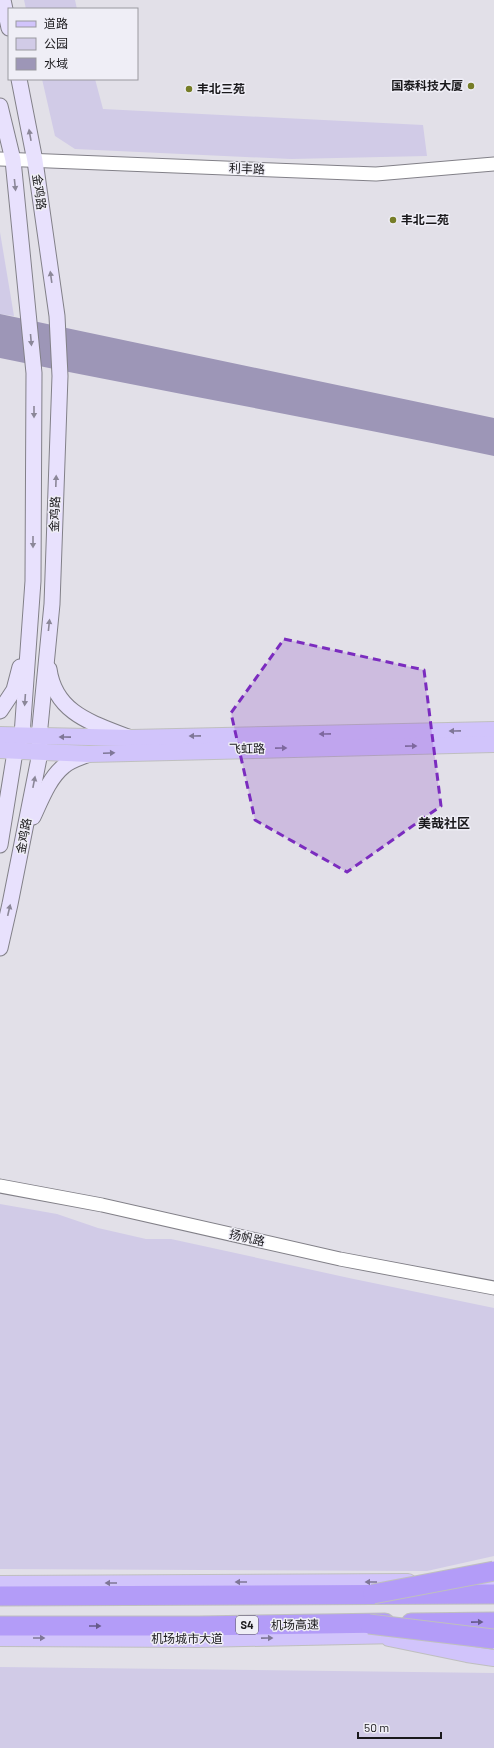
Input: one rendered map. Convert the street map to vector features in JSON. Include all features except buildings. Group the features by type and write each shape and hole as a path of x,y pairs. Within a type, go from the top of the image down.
{"highway":[{"path":"0,1596 373,1594 492,1581"},
{"name":"机场高速","path":"0,1626 199,1626 372,1629 494,1622"},
{"path":"372,1629 494,1639"}],"main road":[{"path":"3,0 8,23"},
{"name":"金鸡路","path":"0,948 24,838 40,753 39,737 46,653 52,604 60,376 57,316 35,161 19,80"},
{"name":"金鸡路","path":"0,106 6,159 28,308 34,373 33,581 22,735 8,751 0,844"},
{"path":"0,711 14,690 29,635"},
{"path":"46,653 50,681 58,697 72,711 91,722 131,738"},
{"name":"飞虹路","path":"0,735 131,738 494,730"},
{"name":"飞虹路","path":"8,751 90,754 494,744"},
{"path":"24,838 45,791 53,778 64,765 90,754"},
{"path":"0,1584 492,1581"},
{"path":"372,1629 467,1654 494,1658"},
{"name":"机场城市大道","path":"0,1638 198,1639 372,1629 494,1635"}],"street":[{"name":"利丰路","path":"6,159 376,174 494,164"},
{"name":"扬帆路","path":"0,1186 102,1205 340,1259 494,1288"}],"highlighted area":[{"path":"284,639 424,670 441,806 347,872 255,820 231,713"}],"green space":[{"path":"24,0 75,0 77,8 26,8"},
{"path":"42,80 95,80 103,109 423,125 427,156 291,159 75,149 55,136"},
{"path":"0,232 14,316 0,314"},
{"path":"0,1204 57,1214 98,1228 146,1239 171,1239 494,1308 494,1556 427,1571 0,1569"},
{"path":"0,1667 494,1673 494,1748 0,1748"}],"water":[{"path":"0,314 494,418 494,456 0,358"}],"place":[{"name":"国泰科技大厦","path":"471,86"},
{"name":"丰北三苑","path":"189,89"},
{"name":"丰北二苑","path":"393,220"}],"district":[{"name":"美哉社区","path":"444,823"}]}
